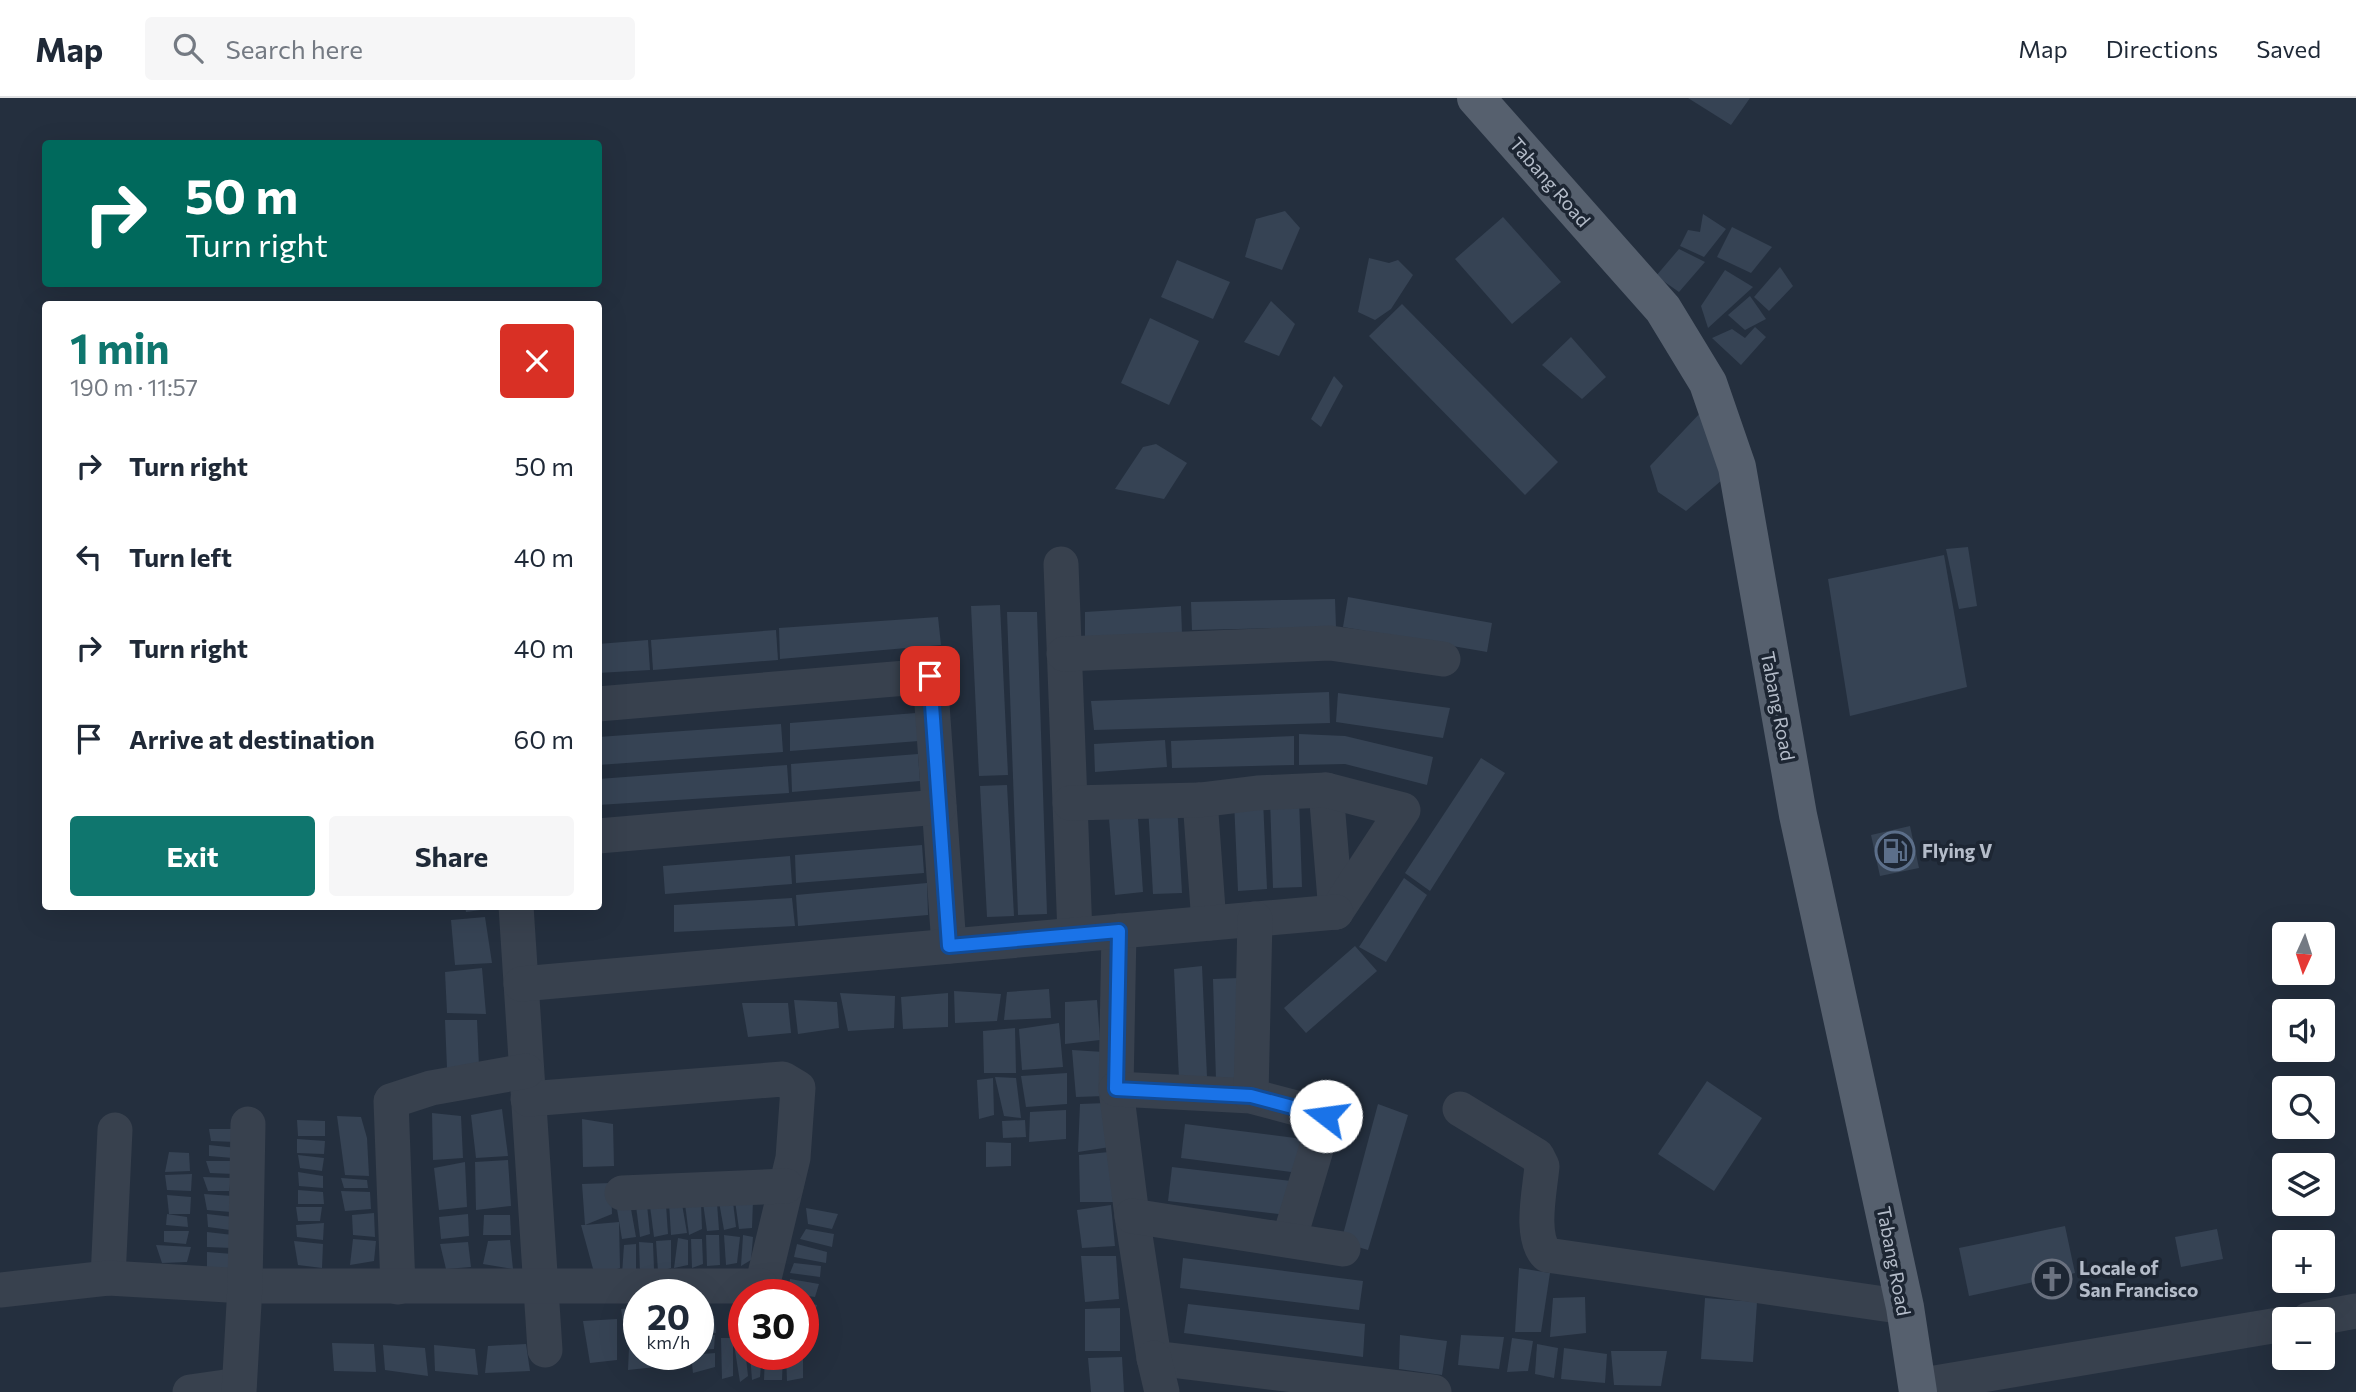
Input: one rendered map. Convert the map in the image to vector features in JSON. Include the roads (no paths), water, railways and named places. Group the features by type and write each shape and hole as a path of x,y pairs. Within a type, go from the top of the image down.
{"main road":[{"name":"Tabang Road","path":"1476,98 1663,309 1708,383 1737,467 1798,815 1905,1307 1917,1389"}],"street":[{"path":"1061,564 1074,935"},
{"path":"1064,654 1330,643 1443,659"},
{"path":"602,705 930,676 949,946"},
{"path":"1070,803 1200,800 1257,793 1326,790 1403,810 1336,912"},
{"path":"1326,790 1336,912"},
{"path":"1200,800 1209,923"},
{"path":"602,836 939,807"},
{"path":"516,910 545,1350"},
{"path":"521,984 1336,912"},
{"path":"1251,1096 1255,919"},
{"path":"1119,931 1116,1089 1132,1216 1154,1359 1162,1392"},
{"path":"398,1287 391,1101 431,1088 783,1079 798,1088 799,1105 793,1158 763,1279"},
{"path":"1116,1089 1251,1096 1326,1116 1289,1240"},
{"path":"1460,1109 1537,1157 1542,1166 1536,1236 1540,1248 1547,1255 1905,1307"},
{"path":"190,1392 239,1388 245,1286 248,1124"},
{"path":"108,1278 115,1130"},
{"path":"622,1193 786,1186"},
{"path":"1132,1216 1343,1250"},
{"path":"0,1290 108,1278 245,1286 728,1289"},
{"path":"2335,1315 2356,1311"},
{"path":"1917,1389 2272,1326"},
{"path":"1154,1359 1308,1385 1434,1392"}],"place":[{"name":"Flying V","path":"1895,851"},
{"name":"Locale of San Francisco","path":"2052,1279"}]}
